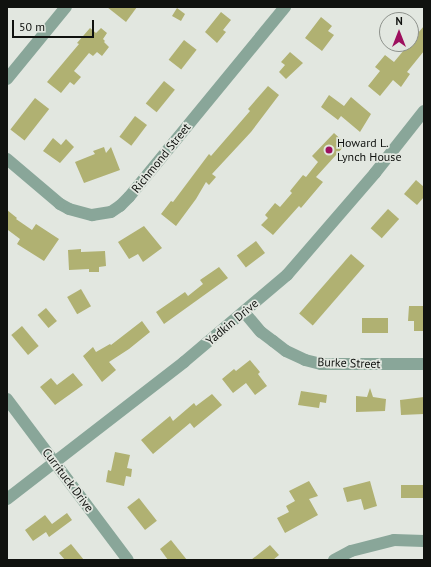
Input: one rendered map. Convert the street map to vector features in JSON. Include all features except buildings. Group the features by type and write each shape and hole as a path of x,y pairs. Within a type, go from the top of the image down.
{"street":[{"path":"7,79 66,7"},
{"name":"Richmond Street","path":"7,160 60,204 69,209 92,215 111,212 129,197 286,7"},
{"name":"Yadkin Drive","path":"7,499 184,362 287,275 307,253 424,111"},
{"name":"Burke Street","path":"244,312 267,337 286,351 305,360 321,364 424,364"},
{"name":"Currituck Drive","path":"7,399 128,560"},
{"path":"334,560 351,551 394,540 424,541"}],"place":[{"name":"Howard L. Lynch House","path":"329,150"}]}
